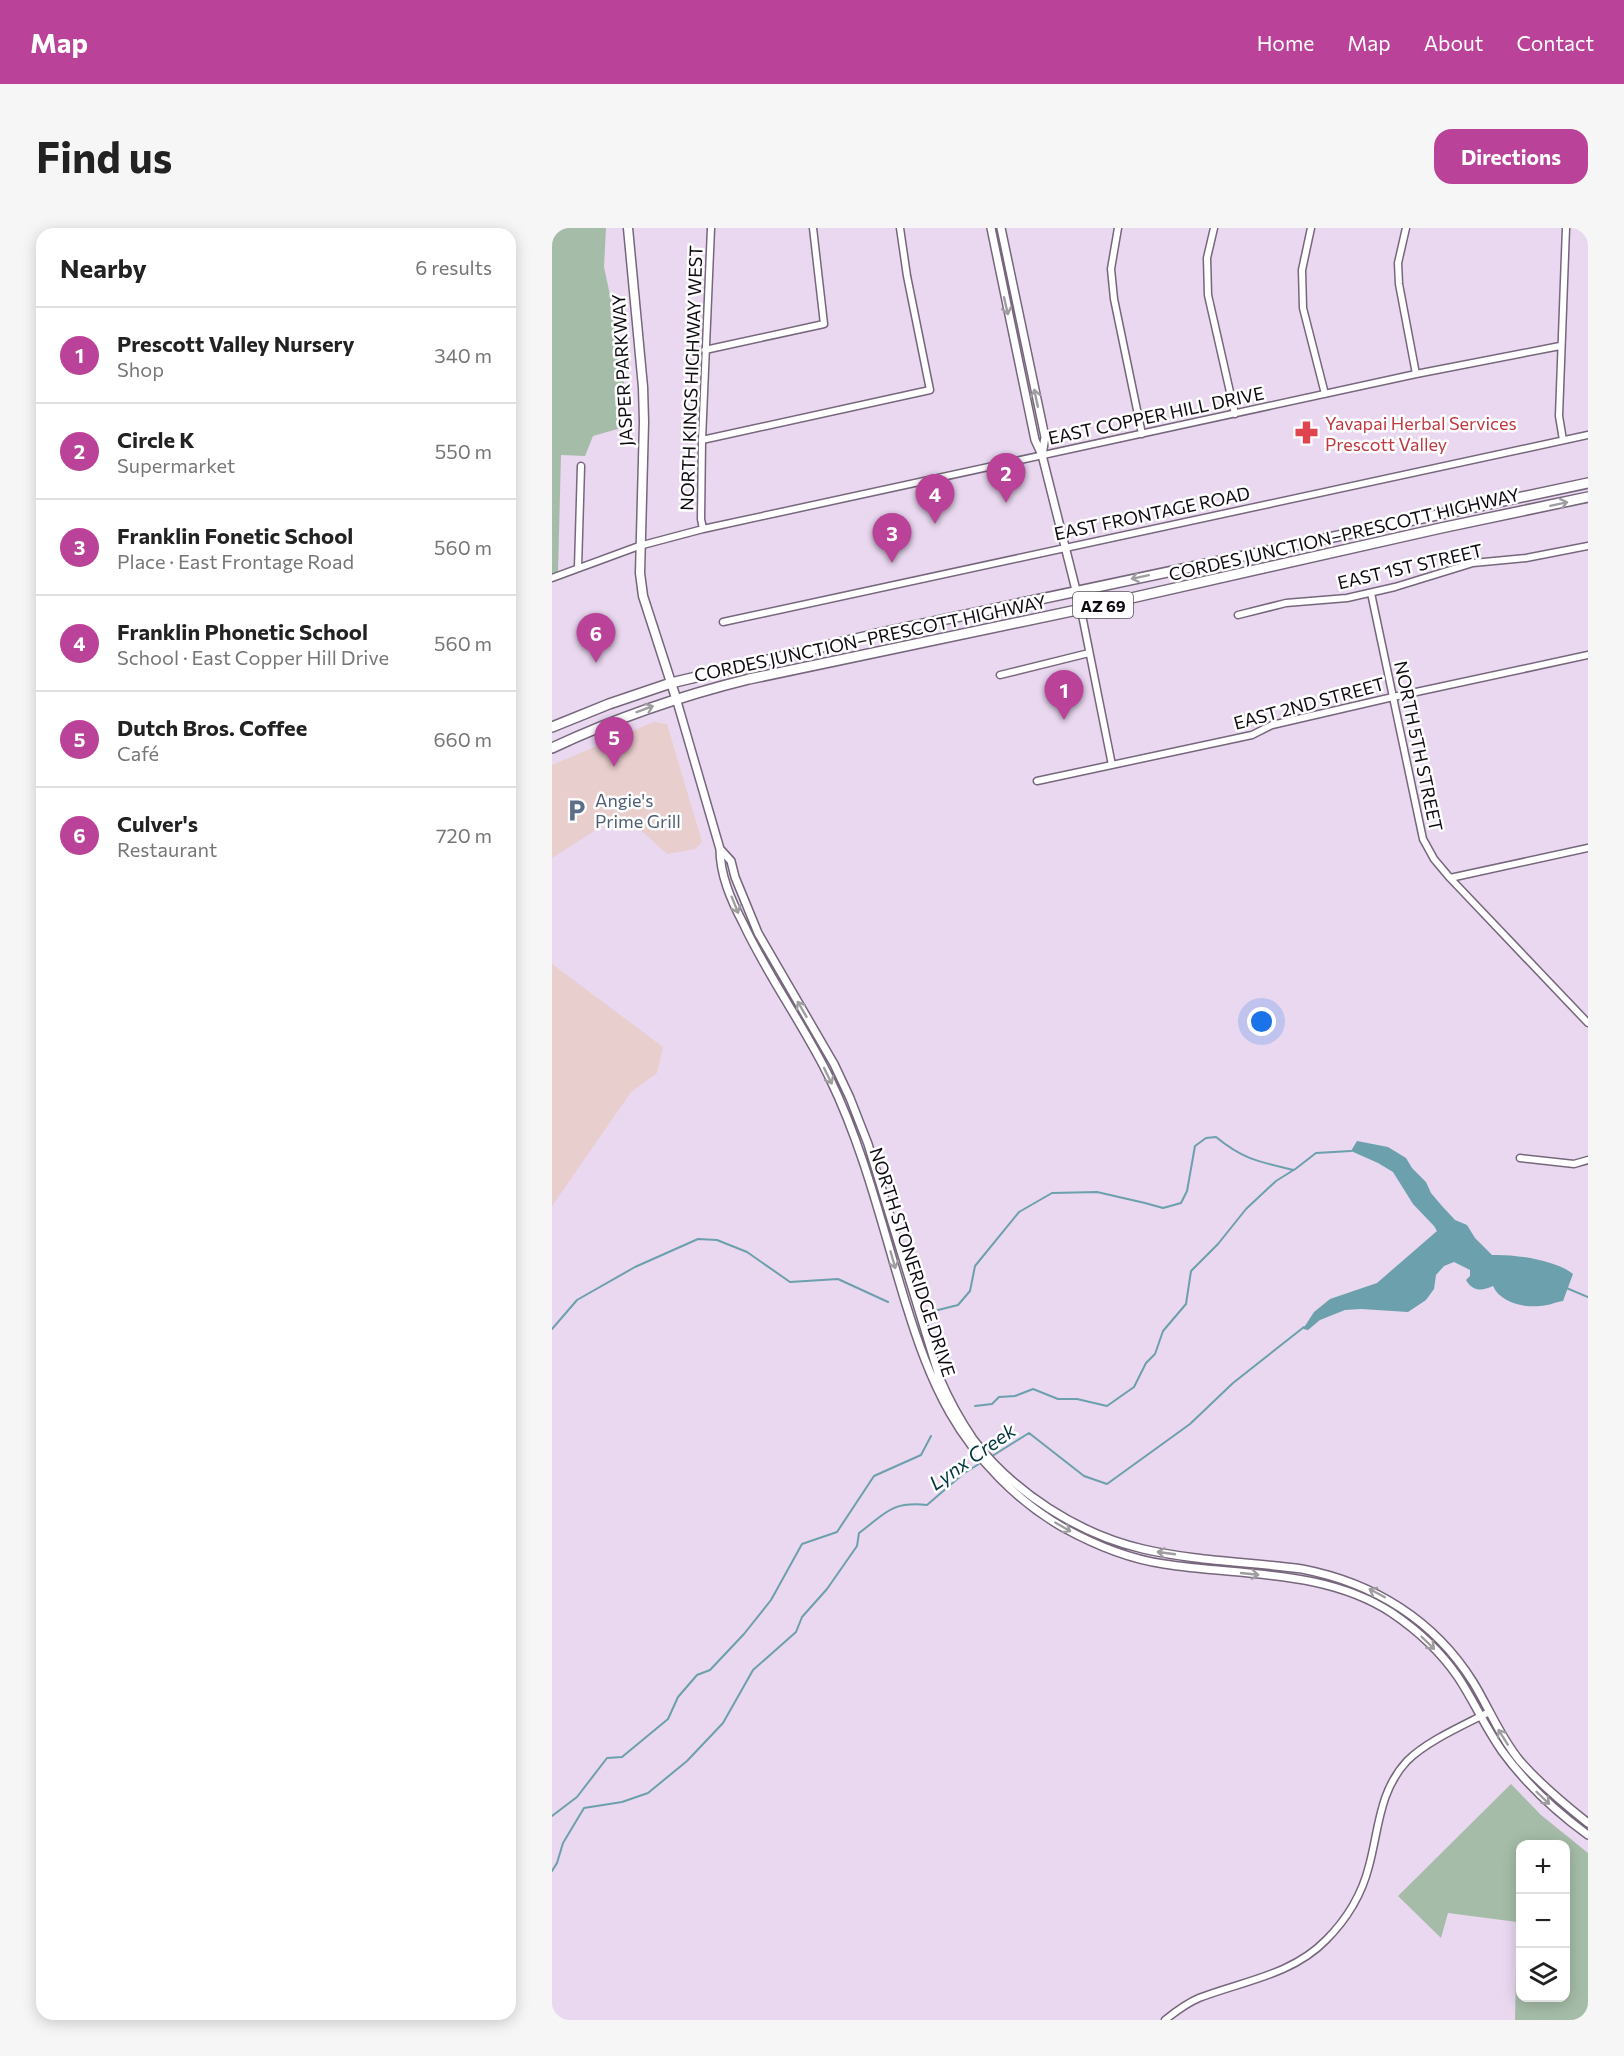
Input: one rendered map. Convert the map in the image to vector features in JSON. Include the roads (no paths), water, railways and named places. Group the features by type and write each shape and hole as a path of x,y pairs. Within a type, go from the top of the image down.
{"main road":[{"name":"JASPER PARKWAY","path":"628,228 643,387 644,422 639,546"},
{"name":"CORDES JUNCTION–PRESCOTT HIGHWAY","path":"552,728 585,713 671,683 885,632 1588,483"},
{"name":"CORDES JUNCTION–PRESCOTT HIGHWAY","path":"552,748 618,719 676,698 760,677 1081,610 1588,497"},
{"name":"NORTH STONERIDGE DRIVE","path":"639,546 644,596 676,698"}],"street":[{"name":"NORTH KINGS HIGHWAY WEST","path":"703,529 701,519 702,440 711,228"},
{"path":"705,350 825,324 813,228"},
{"path":"702,440 930,390 907,276 900,228"},
{"path":"991,228 1035,440 1042,455 1081,610 1112,765"},
{"path":"1001,228 1045,437 1042,455"},
{"path":"1118,228 1111,269 1114,299 1142,434"},
{"path":"1214,228 1208,258 1208,295 1235,414"},
{"path":"1311,228 1302,270 1303,308 1325,394"},
{"path":"1406,228 1398,263 1399,284 1416,374"},
{"path":"1563,440 1559,416 1566,228"},
{"path":"1001,281 1010,279"},
{"name":"EAST COPPER HILL DRIVE","path":"552,578 639,546 703,529 1416,374 1560,346"},
{"name":"EAST FRONTAGE ROAD","path":"723,622 1588,435"},
{"path":"578,568 581,466"},
{"name":"EAST 1ST STREET","path":"1238,615 1286,603 1347,598 1371,593 1473,563 1526,558 1588,546"},
{"name":"NORTH 5TH STREET","path":"1371,593 1423,839 1434,859 1450,878 1588,1023"},
{"path":"1000,675 1089,653"},
{"name":"EAST 2ND STREET","path":"1038,781 1252,735 1272,725 1588,655"},
{"name":"NORTH STONERIDGE DRIVE","path":"676,698 720,849 720,864 736,909 763,964 822,1063 864,1163 923,1356 932,1378 988,1467 1059,1514 1088,1529 1142,1549 1302,1569 1337,1576 1373,1591 1412,1615 1445,1645 1474,1684 1520,1761 1562,1803 1588,1822"},
{"path":"1450,878 1588,848"},
{"name":"NORTH STONERIDGE DRIVE","path":"720,849 731,861 735,877 758,933 834,1064 850,1098 868,1144 940,1379 967,1435"},
{"path":"1520,1158 1574,1164 1588,1160"},
{"name":"NORTH STONERIDGE DRIVE","path":"1003,1476 1031,1505 1048,1517 1064,1528 1108,1549 1162,1564 1311,1581 1350,1592 1378,1605 1421,1636 1439,1653 1457,1676 1479,1717 1500,1749 1528,1783 1553,1808 1588,1835"},
{"path":"1165,2020 1197,1999 1276,1973 1302,1960 1324,1942 1342,1923 1358,1895 1369,1868 1383,1799 1392,1780 1408,1760 1428,1745 1489,1712"},
{"path":"1175,2013 1180,2020"}],"waterway":[{"path":"934,1311 958,1305 970,1291 975,1266 1019,1212 1052,1193 1097,1192 1163,1208 1181,1203 1187,1191 1195,1146 1206,1138 1216,1137 1244,1155 1294,1170 1316,1153 1351,1151"},
{"path":"975,1406 992,1404 999,1397 1015,1396 1033,1389 1058,1399 1077,1399 1107,1406 1134,1387 1146,1363 1155,1354 1163,1331 1186,1304 1191,1271 1218,1244 1246,1209 1276,1181 1292,1171"},
{"path":"552,1329 577,1300 635,1267 698,1239 717,1240 747,1252 790,1282 838,1279 888,1302"},
{"name":"Lynx Creek","path":"1564,1287 1588,1297"},
{"name":"Lynx Creek","path":"989,1458 1029,1433 1084,1476 1107,1484 1190,1424 1233,1383 1304,1327"},
{"path":"552,1816 577,1797 607,1758 622,1757 668,1719 678,1697 697,1675 710,1670 744,1634 771,1600 802,1544 837,1532 874,1476 921,1455 931,1436"},
{"name":"Lynx Creek","path":"552,1871 563,1843 584,1808 622,1802 648,1793 687,1761 723,1723 753,1670 796,1632 802,1617 827,1589 857,1546 859,1533 889,1510 905,1505 927,1505 963,1474 982,1462"}],"place":[{"name":"Yavapai Herbal Services Prescott Valley","path":"1307,433"},
{"name":"Circle K","path":"1006,503"},
{"name":"Franklin Phonetic School","path":"935,524"},
{"name":"Franklin Fonetic School","path":"892,563"},
{"name":"Culver's","path":"596,663"},
{"name":"Prescott Valley Nursery","path":"1064,720"},
{"name":"Dutch Bros. Coffee","path":"614,767"},
{"name":"Angie's Prime Grill","path":"577,810"}]}
